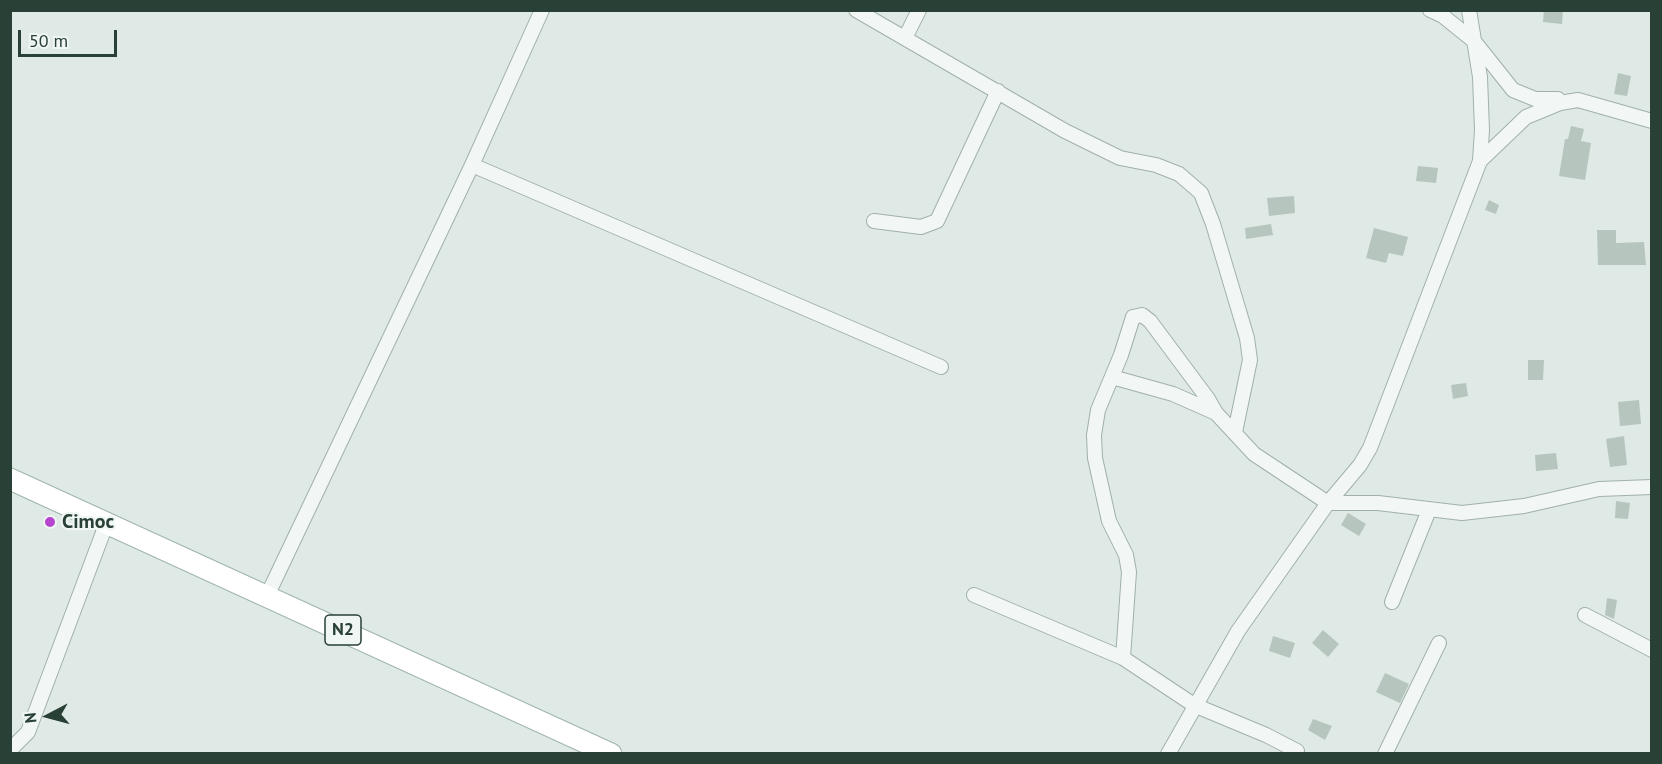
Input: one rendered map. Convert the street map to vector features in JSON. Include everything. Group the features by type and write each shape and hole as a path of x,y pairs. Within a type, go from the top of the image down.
{"main road":[{"name":"N2","path":"10,479 611,753"}],"street":[{"path":"267,596 472,165 542,10"},
{"path":"856,10 1065,131 1120,158 1156,165 1179,174 1201,193 1214,224 1247,338 1250,360 1235,432"},
{"path":"905,38 919,10"},
{"path":"1430,10 1443,16 1474,41 1513,90 1535,99 1578,100 1652,121"},
{"path":"1168,753 1238,631 1328,503 1360,465 1370,448 1480,161 1482,130 1480,77 1469,10"},
{"path":"874,221 921,227 937,221 999,91"},
{"path":"1480,161 1526,117 1545,108 1578,100"},
{"path":"472,165 941,367"},
{"path":"1123,658 1129,572 1126,555 1109,521 1095,458 1094,435 1098,410 1122,355 1133,317 1142,315 1150,321 1216,413 1254,454 1328,503 1378,502 1462,513 1498,511 1599,489 1652,487"},
{"path":"1112,377 1173,394 1216,413"},
{"path":"1392,602 1429,510"},
{"path":"10,750 28,732 107,522"},
{"path":"974,595 1123,658 1194,705 1266,735 1297,752"},
{"path":"1585,615 1652,650"},
{"path":"1385,753 1439,643"}],"building":[{"path":"1544,10 1563,10 1562,24 1543,22"},
{"path":"1618,73 1631,76 1627,96 1614,94"},
{"path":"1571,126 1584,129 1581,141 1591,143 1585,180 1559,176 1565,139 1568,139"},
{"path":"1418,166 1438,168 1436,183 1416,181"},
{"path":"1294,196 1295,213 1269,216 1267,198"},
{"path":"1489,200 1499,205 1496,214 1485,210"},
{"path":"1271,224 1273,235 1246,239 1245,228"},
{"path":"1374,228 1408,237 1403,256 1389,253 1386,263 1366,258"},
{"path":"1597,230 1616,230 1616,243 1644,242 1646,265 1598,265"},
{"path":"1528,360 1544,360 1543,380 1528,380"},
{"path":"1466,383 1468,396 1453,399 1451,385"},
{"path":"1639,400 1641,424 1620,426 1618,402"},
{"path":"1624,436 1627,465 1610,467 1606,439"},
{"path":"1556,453 1558,469 1536,471 1535,455"},
{"path":"1616,501 1630,503 1628,519 1615,518"},
{"path":"1348,513 1366,524 1359,536 1341,525"},
{"path":"1607,598 1617,600 1614,619 1605,615"},
{"path":"1323,630 1339,644 1328,657 1312,643"},
{"path":"1273,636 1295,643 1290,658 1269,651"},
{"path":"1385,673 1409,684 1400,703 1376,692"},
{"path":"1313,719 1332,726 1325,740 1308,730"}],"place":[{"name":"Cimoc","path":"50,522"}]}
